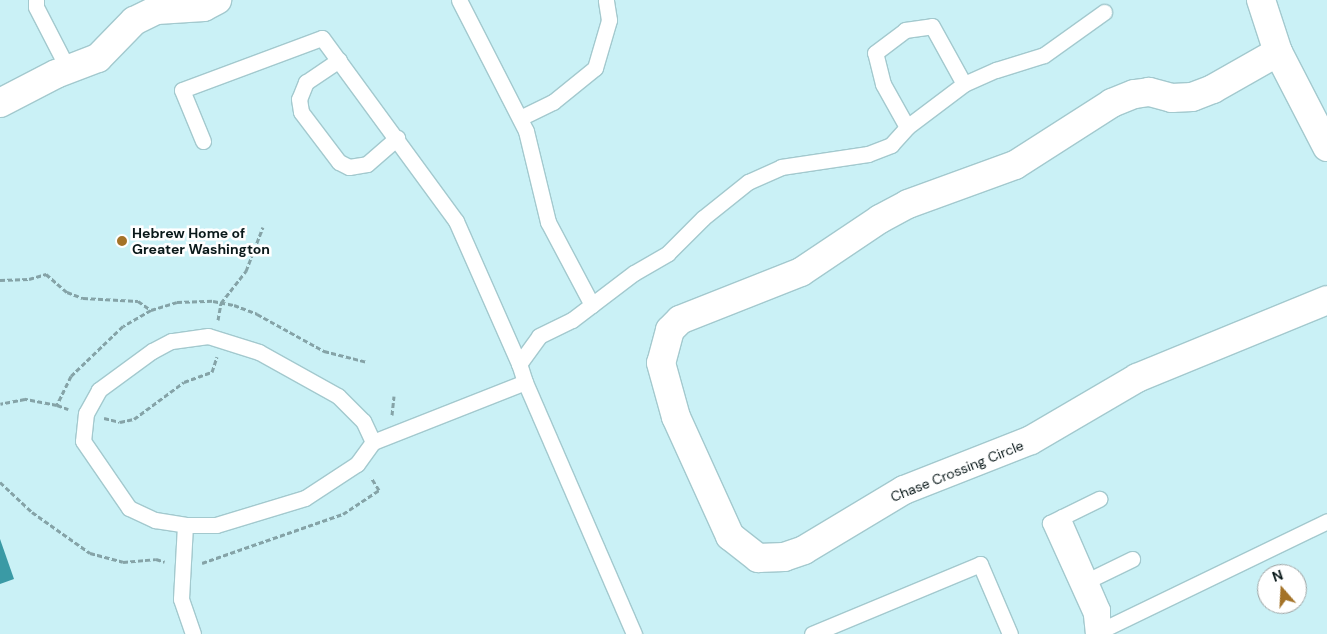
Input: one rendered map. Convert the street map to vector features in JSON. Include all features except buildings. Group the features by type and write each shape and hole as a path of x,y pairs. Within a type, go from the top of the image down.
{"street":[{"path":"0,103 68,69 98,58 134,21 158,10 204,7 217,0"},
{"path":"1261,0 1278,52 1327,147"},
{"name":"Chase Crossing Circle","path":"1278,52 1213,89 1192,97 1172,98 1149,92 1134,94 1112,103 1015,165 908,204 880,219 801,272 680,320 670,330 661,363 676,417 730,536 758,558 784,557 804,550 904,490 1031,440 1137,378 1327,300"}],"lane":[{"path":"36,0 36,7 68,69"},
{"path":"459,0 520,118 548,222 592,305"},
{"path":"520,118 553,102 595,68 608,20 606,0"},
{"path":"519,364 539,336 572,320 634,273 668,253 703,218 748,182 781,167 868,154 891,145 908,127 964,84 996,70 1044,55 1104,12"},
{"path":"908,127 883,84 875,53 904,30 932,26 964,84"},
{"path":"204,141 182,90 322,38 456,220 634,634"},
{"path":"339,60 306,82 299,99 301,112 339,162 349,168 366,164 397,138"},
{"path":"373,442 363,421 338,396 258,352 208,336 171,341 152,351 98,390 86,414 83,441 129,508 155,520 185,525 216,525 305,498 356,464 373,442 525,382"},
{"path":"1099,499 1050,523 1099,633"},
{"path":"1062,518 1102,609 1099,633"},
{"path":"1099,633 1327,521"},
{"path":"185,525 182,599 193,634"},
{"path":"1089,580 1132,559"},
{"path":"812,634 980,564 1010,634"}],"path":[{"path":"217,325 222,302 243,277 263,227"},
{"path":"0,280 29,279 46,274 67,292 83,298 138,301 150,310"},
{"path":"0,404 26,399 57,405 71,376 123,326 150,310 177,302 222,302 257,314 324,351 367,362"},
{"path":"101,417 120,422 134,419 184,382 212,372 218,348"},
{"path":"392,425 394,396"},
{"path":"195,564 343,514 379,490 368,473 372,469"},
{"path":"0,482 32,512 90,553 123,562 156,559 169,564"}],"water":[{"path":"0,539 14,579 0,584"}],"place":[{"name":"Hebrew Home of Greater Washington","path":"122,241"}]}
